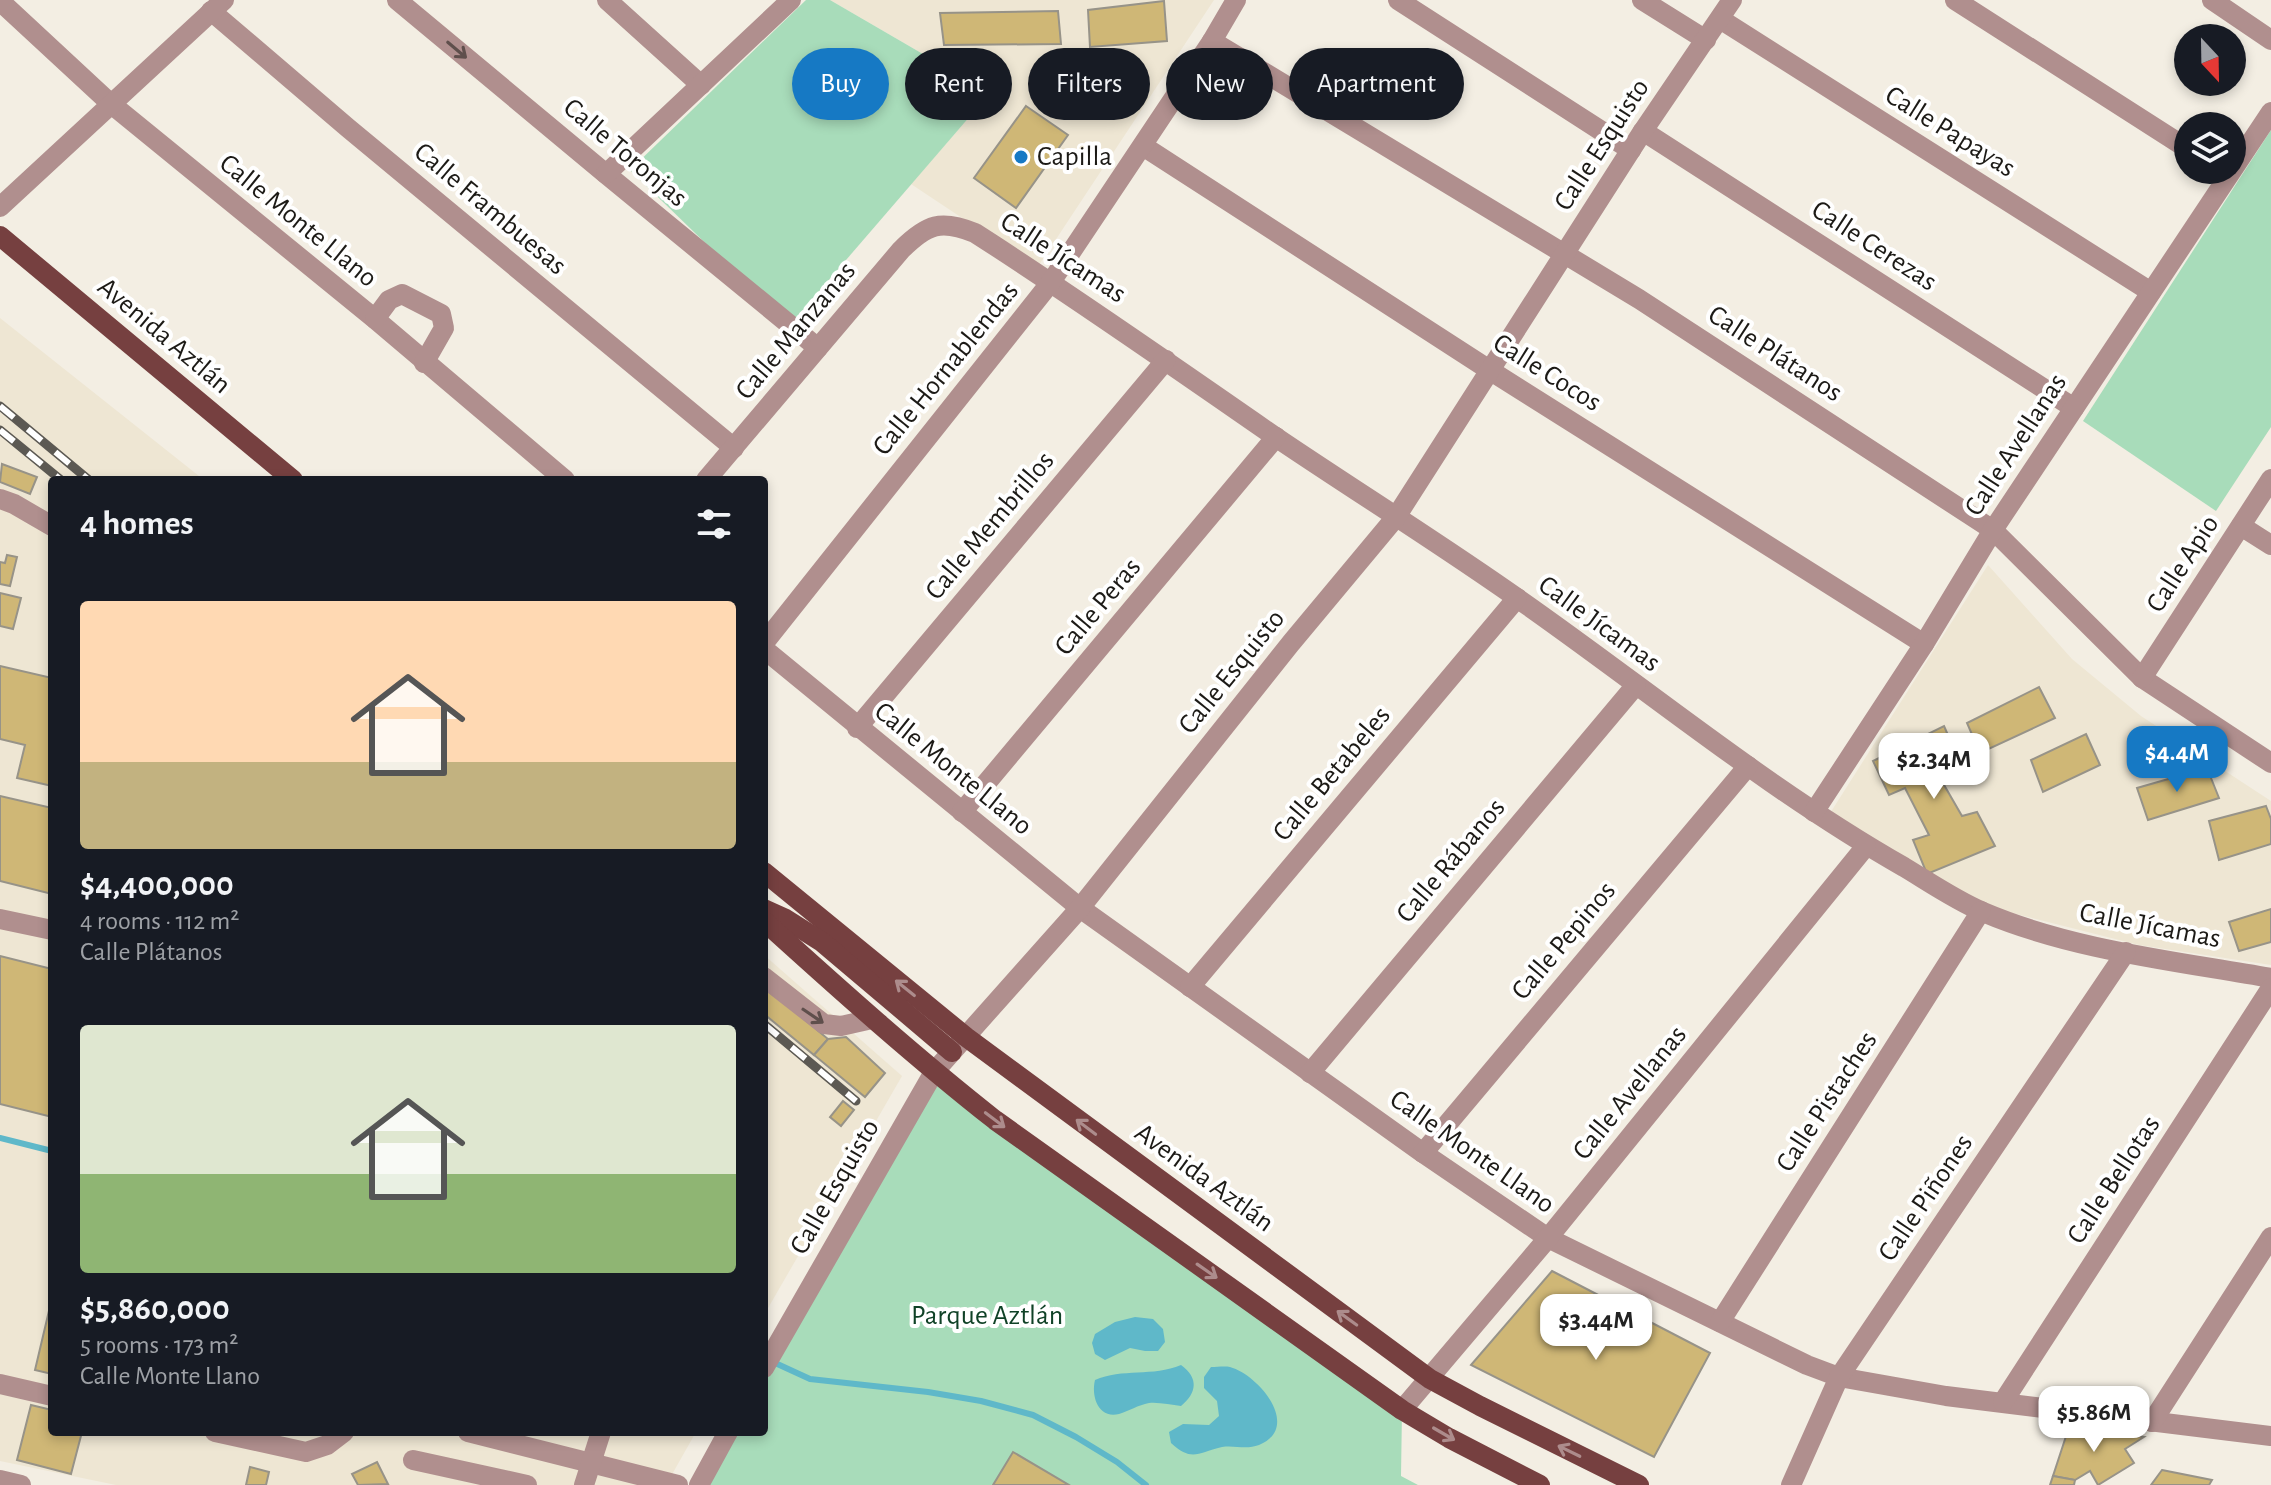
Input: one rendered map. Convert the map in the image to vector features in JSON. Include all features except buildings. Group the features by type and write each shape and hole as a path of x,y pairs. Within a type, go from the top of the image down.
{"main road":[{"name":"Avenida Aztlán","path":"0,236 288,476"},
{"name":"Avenida Aztlán","path":"768,876 959,1044 1430,1379 1639,1485"},
{"path":"768,911 822,942 959,1044"},
{"path":"768,925 872,1019 995,1120 1402,1410 1540,1485"}],"street":[{"name":"Calle Toronjas","path":"397,0 818,348"},
{"path":"607,0 701,85"},
{"path":"606,174 791,0"},
{"name":"Calle Hornablendas","path":"768,638 1051,282 1212,41 1236,0"},
{"path":"1398,0 1631,150"},
{"path":"1642,0 1706,40"},
{"name":"Calle Esquisto","path":"768,1361 934,1072 1080,908 1291,643 1396,517 1643,131 1732,0"},
{"path":"1955,0 2174,140"},
{"path":"2212,0 2271,40"},
{"name":"Calle Monte Llano","path":"9,3 110,103 375,319 560,476"},
{"path":"0,207 218,6"},
{"name":"Calle Frambuesas","path":"218,6 348,128 734,448"},
{"name":"Calle Papayas","path":"1720,19 2151,292"},
{"name":"Calle Plátanos","path":"1212,41 1639,299 1993,530 2142,678 2271,763"},
{"name":"Calle Avellanas","path":"2246,144 2271,112"},
{"name":"Calle Cerezas","path":"1643,131 2074,408"},
{"name":"Calle Cocos","path":"1143,146 1491,371 1924,644"},
{"name":"Calle Avellanas","path":"1814,812 1924,644 1993,530 2151,292 2217,184"},
{"name":"Calle Jícamas","path":"935,227 947,224 975,233 1051,282 1517,598 1814,812 1866,846 1981,911 2073,941 2271,978"},
{"name":"Calle Manzanas","path":"710,476 901,250 923,231 935,227"},
{"path":"375,319 389,300 402,294 441,314 444,328 424,363"},
{"name":"Calle Membrillos","path":"857,728 1166,360"},
{"name":"Calle Peras","path":"962,812 1276,437"},
{"name":"Calle Apio","path":"2142,678 2271,479"},
{"path":"0,499 48,524"},
{"path":"2241,526 2271,545"},
{"name":"Calle Betabeles","path":"1190,987 1517,598"},
{"name":"Calle Monte Llano","path":"768,652 1080,908 1423,1153 1548,1238 1807,1365 1839,1377 1946,1396 2271,1436"},
{"name":"Calle Rábanos","path":"1310,1073 1636,685"},
{"name":"Calle Pepinos","path":"1423,1153 1748,766"},
{"name":"Calle Avellanas","path":"1402,1410 1548,1238 1866,846"},
{"name":"Calle Pistaches","path":"1720,1322 1981,911"},
{"path":"0,919 48,929"},
{"name":"Calle Piñones","path":"1791,1485 1839,1377 2126,952"},
{"path":"768,980 824,1024 841,1026 872,1019"},
{"name":"Calle Bellotas","path":"2003,1402 2271,988"},
{"path":"2152,1422 2271,1237"},
{"path":"0,1372 10,1386 48,1395"},
{"path":"233,1436 306,1452 327,1445 339,1436"},
{"path":"485,1436 678,1485"},
{"path":"584,1485 600,1436"},
{"path":"699,1485 726,1436"},
{"path":"413,1460 527,1485"},
{"path":"0,1480 21,1485"}],"shaded area":[{"path":"830,0 1214,0 1182,48 1166,48 1166,73 1150,97 1150,48 1028,48 1028,120 1135,120 1037,268 911,184 967,120 1012,120 1012,48 913,48"},
{"path":"0,318 199,476 48,476 48,1436 694,1436 666,1485 116,1485 0,1461"},
{"path":"1988,565 2072,659 2141,716 2271,801 2271,965 2139,945 1984,906 1827,818"},
{"path":"768,959 902,1076 768,1308"}],"green space":[{"path":"806,0 830,0 913,48 905,48 905,120 967,120 790,325 630,170"},
{"path":"2271,130 2271,427 2216,511 2083,421 2236,184 2246,184 2246,169"},
{"name":"Parque Aztlán","path":"934,1072 1402,1410 1401,1476 1418,1485 699,1485 727,1436 768,1436 768,1364"}],"water":[{"path":"1135,1317 1153,1319 1163,1329 1165,1342 1158,1351 1130,1348 1105,1360 1095,1354 1092,1343 1095,1334 1115,1322"},
{"path":"1181,1365 1191,1375 1194,1386 1181,1406 1149,1403 1112,1415 1101,1410 1095,1399 1095,1380 1105,1376 1160,1371"},
{"path":"1211,1367 1230,1367 1253,1380 1263,1390 1272,1402 1276,1415 1277,1426 1271,1437 1259,1445 1222,1447 1195,1454 1184,1452 1171,1443 1169,1432 1183,1424 1209,1425 1219,1416 1217,1401 1204,1388 1204,1377"}],"waterway":[{"path":"0,1138 48,1150"},
{"path":"773,1362 810,1379 928,1392 981,1401 1033,1415 1117,1462 1146,1485"}],"railway":[{"path":"0,406 84,476"},
{"path":"0,430 56,476"},
{"path":"768,1027 856,1101"}],"place":[{"name":"Capilla","path":"1021,157"}]}
